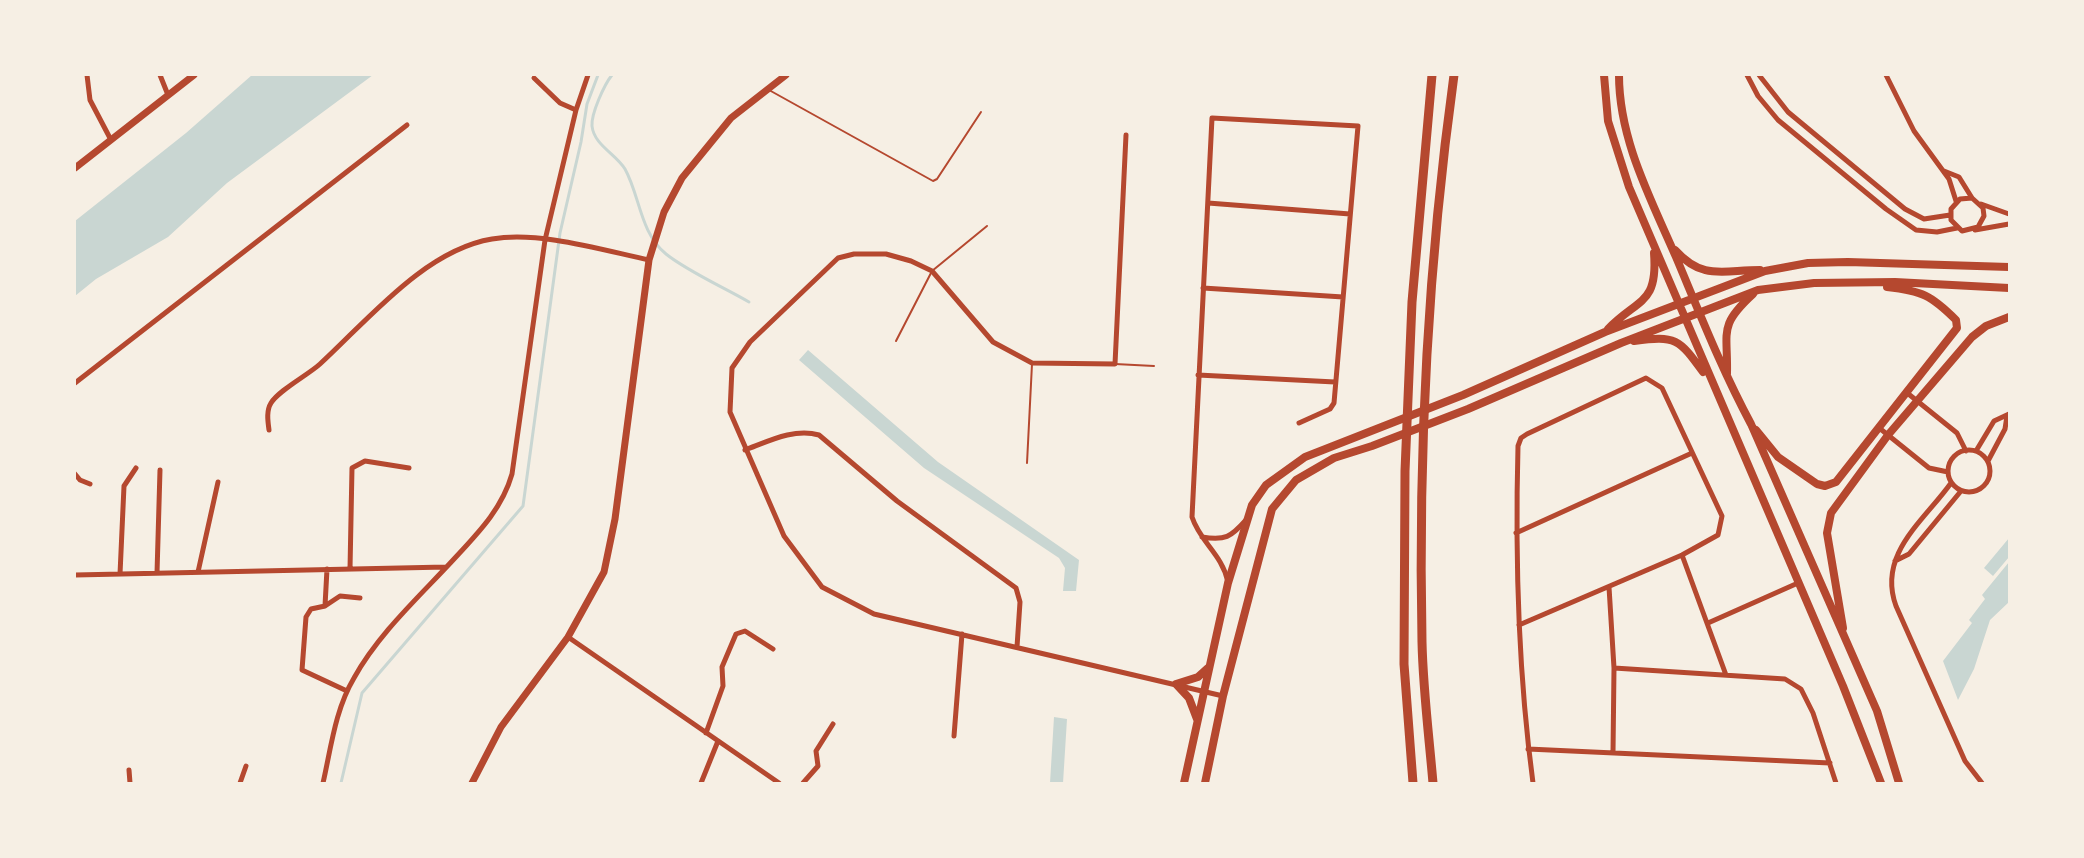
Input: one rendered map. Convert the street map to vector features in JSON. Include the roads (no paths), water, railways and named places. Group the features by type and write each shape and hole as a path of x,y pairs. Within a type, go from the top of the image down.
{"highway":[{"path":"1413,783 1404,664 1405,471 1412,302 1432,75"},
{"path":"1433,783 1422,644 1423,473 1428,301 1454,75"}],"main road":[{"path":"1604,75 1608,122 1618,158 1711,383 1843,686 1881,783"},
{"path":"1619,75 1625,132 1727,378 1751,424 1877,711 1899,783"},
{"path":"1670,244 1686,262 1709,273 1765,271 1808,263 1848,262 2009,267"},
{"path":"1605,332 1621,315 1648,296 1655,276 1653,246"},
{"path":"1184,783 1228,583 1252,505 1266,485 1305,457 1463,395 1605,332 1765,271"},
{"path":"1205,783 1223,696 1272,509 1296,480 1334,458 1468,409 1622,343 1758,290 1814,283 1854,282 2009,288"},
{"path":"1751,424 1778,457 1817,484 1825,486 1836,482 1954,333 1956,320 1917,290 1854,282"},
{"path":"1727,378 1725,330 1738,308 1758,290"},
{"path":"1844,637 1827,524 1836,506 1916,400 1972,337 1986,326 2009,317"},
{"path":"1622,343 1663,338 1674,340 1684,348 1711,383"},
{"path":"1198,722 1194,706 1176,684 1198,677 1209,667"}],"street":[{"path":"87,75 90,100 111,140"},
{"path":"160,75 168,95"},
{"path":"75,168 194,75"},
{"path":"323,783 347,690 385,634 496,512 506,494 516,451 545,240 576,110 588,75"},
{"path":"472,783 501,728 568,637 604,573 649,260 655,235 682,178 731,118 786,75"},
{"path":"1746,75 1773,115 1886,209 1916,230 1937,232 1957,228 1973,230 2009,224"},
{"path":"1759,75 1788,112 1911,213 1924,219 1950,215"},
{"path":"1886,75 1914,131 1952,185 1956,201 1950,215"},
{"path":"534,78 560,102 576,110"},
{"path":"1228,583 1220,558 1196,529 1192,517 1212,118 1358,126 1334,403 1330,409 1299,423"},
{"path":"75,382 407,125"},
{"path":"1126,135 1115,363 1032,363 993,342 932,271 911,261 886,254 862,253 837,258 750,342 732,369 730,412 784,536 822,587 874,614 1223,696"},
{"path":"1944,171 1959,177 1972,198 1981,204 2009,213"},
{"path":"1956,201 1972,198"},
{"path":"1208,203 1350,214"},
{"path":"1973,230 1982,222 1984,211 1981,204"},
{"path":"1950,215 1957,228"},
{"path":"268,430 267,414 271,403 320,364 358,326 425,269 452,252 476,242 512,237 569,243 649,260"},
{"path":"1203,288 1343,297"},
{"path":"1198,375 1335,382"},
{"path":"1519,625 1682,555 1718,535 1722,516 1662,388 1646,378 1521,438 1518,446 1516,533 1519,625 1528,749 1533,783"},
{"path":"1906,392 1958,433 1966,451"},
{"path":"1976,451 1994,421 2008,415"},
{"path":"1988,461 1976,451 1966,451 1955,456 1948,472 1952,483 1961,491 1974,492 1985,485 1990,474 1988,461 2005,429 2008,415"},
{"path":"1878,427 1929,468 1948,472"},
{"path":"745,450 790,434 806,431 819,435 897,501 1016,588 1020,602 1017,647"},
{"path":"1516,533 1692,453"},
{"path":"350,569 352,468 365,461 409,468"},
{"path":"120,574 124,486 136,468"},
{"path":"157,573 160,470"},
{"path":"75,474 80,480 90,484"},
{"path":"198,572 218,482"},
{"path":"1952,483 1900,546 1890,576 1896,606 1965,761 1982,783"},
{"path":"1895,561 1909,554 1961,491"},
{"path":"1202,537 1226,539 1235,534 1248,517"},
{"path":"1682,555 1726,675"},
{"path":"75,575 446,567"},
{"path":"325,606 327,569"},
{"path":"1708,623 1798,583"},
{"path":"1609,587 1614,668 1613,753"},
{"path":"347,690 302,670 308,612 325,606 340,596 360,598"},
{"path":"706,733 723,686 722,667 736,634 745,631 773,649"},
{"path":"954,736 962,634"},
{"path":"568,637 779,783"},
{"path":"1614,668 1785,679 1802,689 1836,783"},
{"path":"803,783 818,766 816,751 833,724"},
{"path":"701,783 718,741"},
{"path":"1528,749 1830,763"},
{"path":"240,783 246,766"},
{"path":"129,770 130,783"}],"lane":[{"path":"768,89 933,181 937,179 981,112"},
{"path":"896,341 932,271 987,226"},
{"path":"1027,463 1032,363"},
{"path":"1115,363 1154,366"}],"waterway":[{"path":"341,783 362,693 523,506 560,233 581,142 587,104 598,75"},
{"path":"612,75 599,100 592,126 597,139 625,169 651,236 666,254 695,273 749,302"}]}
